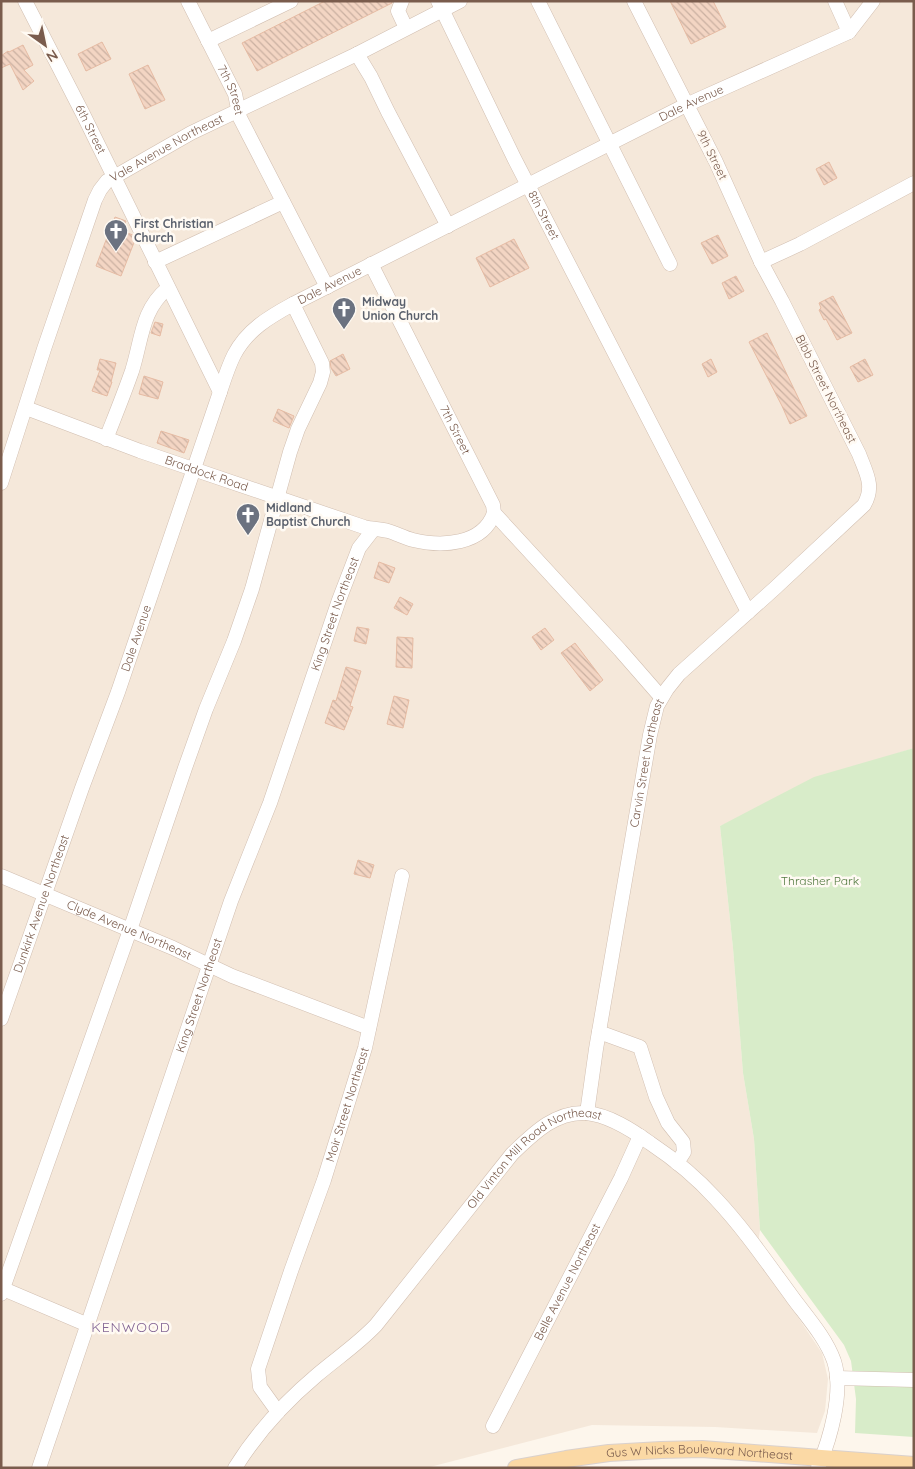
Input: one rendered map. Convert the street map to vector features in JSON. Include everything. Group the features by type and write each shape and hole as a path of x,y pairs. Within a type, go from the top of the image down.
{"main road":[{"name":"Gus W Nicks Boulevard Northeast","path":"516,1468 592,1455 702,1449 821,1462 914,1465"}],"street":[{"name":"6th Street","path":"25,1 220,392"},
{"name":"7th Street","path":"188,1 235,94 240,118 327,286"},
{"path":"208,41 291,1"},
{"path":"402,1 398,11 406,28"},
{"name":"Vale Avenue Northeast","path":"1,483 95,200 107,180 191,133 406,28 440,6 460,1"},
{"path":"538,1 670,264"},
{"name":"9th Street","path":"634,1 716,162 761,262 773,282"},
{"path":"835,1 850,32 873,1"},
{"name":"8th Street","path":"440,6 528,185 748,612"},
{"name":"Dale Avenue","path":"82,788 118,692 233,356 252,329 266,319 327,286 686,105 850,32"},
{"path":"356,54 371,77 448,226"},
{"path":"761,262 800,244 914,183"},
{"path":"154,262 283,202"},
{"name":"7th Street","path":"371,264 473,464 493,505 494,512 661,697"},
{"name":"Bibb Street Northeast","path":"773,282 859,454 869,478 868,497"},
{"path":"106,439 133,368 140,335 147,316 159,295 168,288"},
{"path":"88,1325 2,1290 130,930 206,709 234,641 252,589 298,429 320,383 323,372 322,363 293,304"},
{"name":"Braddock Road","path":"26,408 106,439 277,498 373,530 387,530 412,540 435,544 463,541 484,529 492,519 494,512"},
{"name":"Carvin Street Northeast","path":"587,1113 650,735 661,697 679,674 864,505 868,497"},
{"name":"King Street Northeast","path":"38,1468 232,901 270,802 339,600 359,548 373,530"},
{"name":"Dunkirk Avenue Northeast","path":"1,1018 82,788"},
{"name":"Clyde Avenue Northeast","path":"1,876 130,930 232,976 369,1028"},
{"name":"Moir Street Northeast","path":"278,1412 260,1387 258,1369 337,1139 365,1048 402,876"},
{"path":"599,1032 640,1047 656,1097 668,1123 683,1142 684,1152 677,1163"},
{"name":"Old Vinton Mill Road Northeast","path":"235,1468 259,1433 278,1412 316,1375 361,1341 376,1325 512,1154 549,1123 558,1118 587,1113 603,1117 640,1136 677,1163 716,1198 743,1229 821,1338 834,1360 837,1378 836,1400 830,1432 821,1462"},
{"name":"Belle Avenue Northeast","path":"492,1426 621,1178 640,1136"},
{"path":"837,1378 914,1380"}],"shaded area":[{"path":"1,1 914,1 914,748 867,763 720,826 733,948 743,1073 754,1139 760,1230 756,1255 822,1353 828,1379 825,1411 817,1433 715,1427 592,1425 426,1468 1,1468"}],"green space":[{"name":"Thrasher Park","path":"914,748 914,1437 855,1433 856,1399 851,1361 844,1345 760,1230 754,1139 743,1073 733,948 720,826 814,777"}],"building":[{"path":"325,1 392,1 392,3 257,71 242,43"},
{"path":"670,1 713,1 726,27 691,44"},
{"path":"102,42 111,59 86,71 78,54"},
{"path":"23,45 33,65 24,70 34,81 23,90 10,64 1,68 1,56"},
{"path":"148,65 165,100 145,109 129,74"},
{"path":"829,162 837,178 824,185 816,169"},
{"name":"First Christian Church","path":"115,217 126,221 122,231 133,235 135,240 121,276 96,266"},
{"path":"718,235 728,256 712,264 701,243"},
{"path":"514,239 529,268 490,287 476,258"},
{"path":"736,276 744,291 729,299 722,283"},
{"path":"833,296 852,333 837,340 819,310 821,308 819,303"},
{"path":"155,322 163,324 160,336 151,333"},
{"path":"767,333 807,416 790,424 749,342"},
{"path":"343,354 350,369 336,376 331,368 330,361"},
{"path":"100,359 116,363 107,396 92,391 100,370 97,370"},
{"path":"711,359 717,372 708,377 702,364"},
{"path":"865,359 873,375 858,382 850,367"},
{"path":"144,376 163,382 158,399 139,394"},
{"path":"278,409 294,416 289,428 273,421"},
{"path":"161,431 189,440 184,453 157,443"},
{"path":"379,562 395,568 389,583 374,578"},
{"path":"400,597 413,604 407,615 394,608"},
{"path":"357,627 369,629 366,644 354,641"},
{"path":"545,628 554,640 541,650 532,637"},
{"path":"397,637 413,638 412,668 396,667"},
{"path":"575,643 603,680 590,691 561,653"},
{"path":"346,667 361,671 350,706 353,707 344,730 325,723 333,700 336,701"},
{"path":"394,696 409,700 403,728 387,724"},
{"path":"358,860 374,865 370,878 354,874"}],"place":[{"name":"First Christian Church","path":"116,252"},
{"name":"Midway Union Church","path":"344,330"},
{"name":"Midland Baptist Church","path":"248,536"}],"district":[{"name":"KENWOOD","path":"131,1327"}]}
